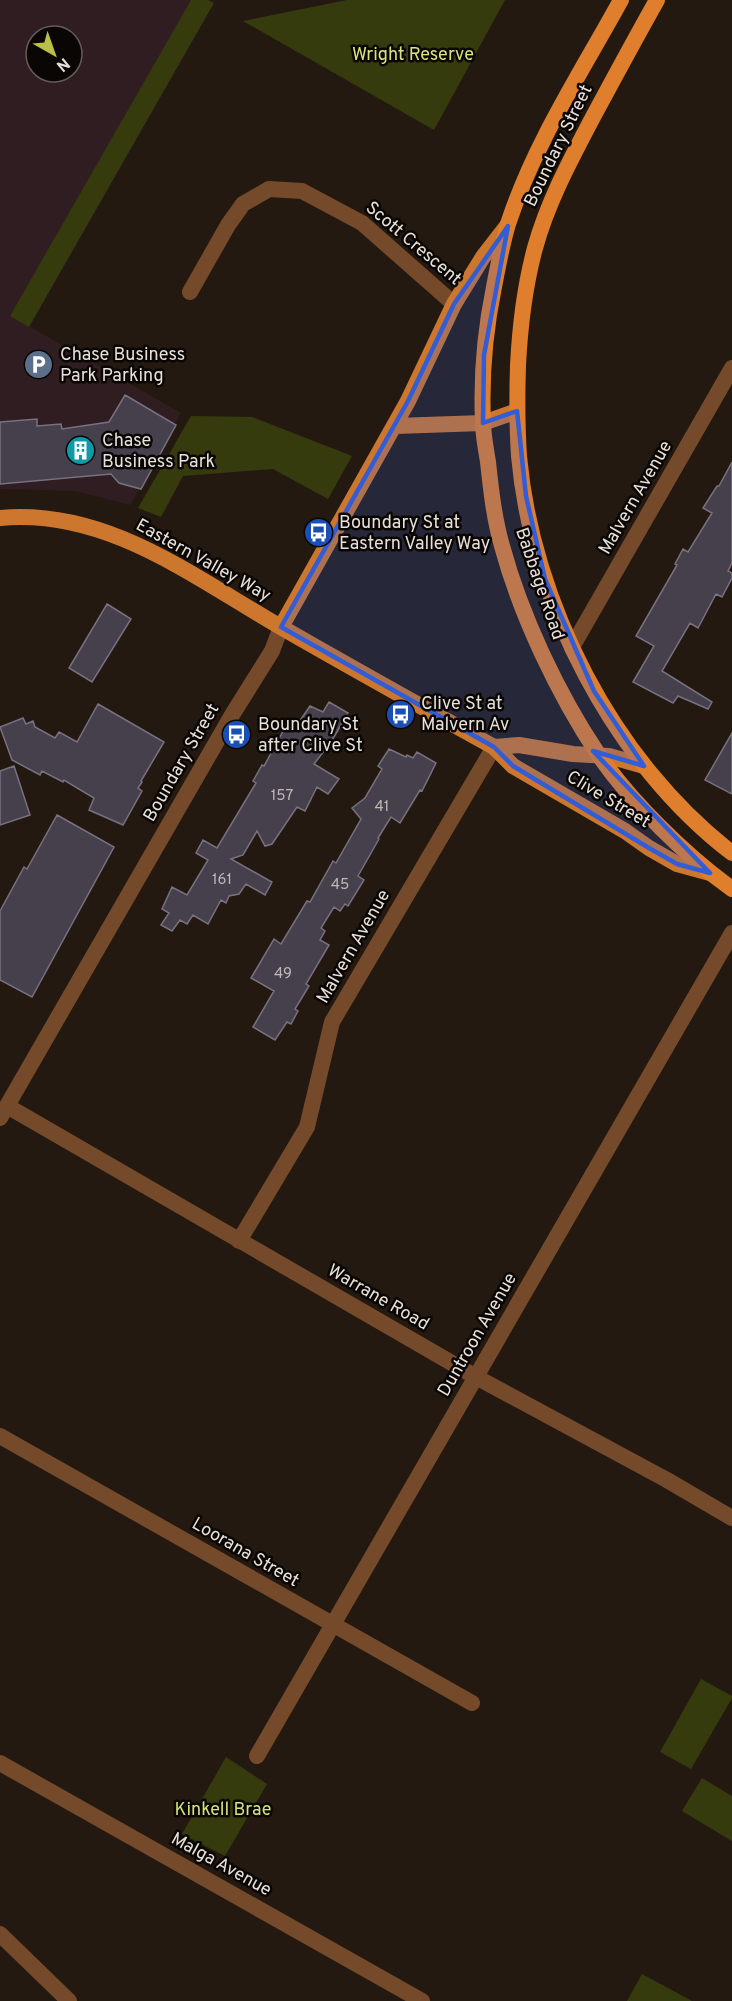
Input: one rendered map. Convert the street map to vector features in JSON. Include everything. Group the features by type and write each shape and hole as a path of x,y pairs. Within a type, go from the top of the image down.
{"highway":[{"name":"Boundary Street","path":"508,226 541,145 621,0"},
{"name":"Boundary Street","path":"517,411 519,342 526,294 535,249 551,201 630,47 657,0"},
{"name":"Babbage Road","path":"508,226 490,306 484,355 483,423 492,501 502,546 517,592 550,670 598,754 614,776 654,820 710,873 732,889"},
{"name":"Babbage Road","path":"517,411 519,458 534,540 545,579 572,647 594,691 644,766 693,818 732,853"}],"main road":[{"name":"Boundary Street","path":"280,627 395,426 454,304 483,257 508,226"},
{"path":"395,426 483,423 517,411"},
{"name":"Eastern Valley Way","path":"0,518 54,519 113,534 147,549 280,627"},
{"name":"Clive Street","path":"280,627 494,747 513,766 615,825 649,848 678,864 710,873"},
{"name":"Clive Street","path":"494,747 519,745 573,754 598,754 621,758 644,766"}],"street":[{"name":"Scott Crescent","path":"190,292 228,225 243,204 269,189 302,190 362,223 454,304"},
{"name":"Malvern Avenue","path":"572,647 732,368"},
{"name":"Boundary Street","path":"4,1112 232,715 272,651 280,627"},
{"name":"Malvern Avenue","path":"239,1240 307,1127 332,1022 494,747"},
{"name":"Duntroon Avenue","path":"256,1756 732,933"},
{"name":"Warrane Road","path":"4,1112 239,1240 476,1377 667,1480 732,1518"},
{"name":"Loorana Street","path":"0,1436 472,1702"},
{"name":"Malga Avenue","path":"0,1763 422,2001"},
{"path":"0,1934 69,2001"}],"highlighted area":[{"path":"508,226 484,355 483,423 517,411 526,496 545,579 594,691 644,766 593,751 710,873 677,864 649,848 513,766 494,747 281,627 408,401 454,304"}],"shaded area":[{"path":"0,0 191,0 11,316 181,413 130,505 75,491 0,489"}],"green space":[{"path":"191,0 208,0 214,3 29,327 10,316"},
{"name":"Wright Reserve","path":"347,0 505,0 434,130 243,21"},
{"path":"191,416 252,417 352,456 328,499 273,469 183,476 161,517 138,508"},
{"path":"701,1679 732,1698 691,1769 660,1752"},
{"name":"Kinkell Brae","path":"226,1757 267,1784 225,1856 182,1834"},
{"path":"702,1778 732,1796 732,1841 682,1811"},
{"path":"642,1974 692,2001 627,2001"}],"building":[{"name":"Chase Business Park","path":"125,395 176,425 141,489 119,483 111,474 0,484 0,422 37,419 37,426 61,424 62,429 109,422"},
{"path":"732,462 732,563 728,571 732,573 732,578 722,597 716,594 698,628 690,623 662,671 712,702 708,709 678,696 673,703 633,682 654,646 636,636 677,565 675,564 683,549 688,552 712,513 703,508 719,486"},
{"path":"107,604 131,619 92,682 69,668"},
{"path":"329,702 348,713 331,742 314,764 339,779 328,794 317,787 305,811 297,807 272,844 265,846 257,831 243,855 231,859 272,882 265,895 246,884 239,894 229,896 226,903 221,900 208,924 193,915 187,924 180,920 172,931 161,925 169,913 162,909 172,887 187,895 208,860 196,853 203,840 217,848 256,783 253,781 287,724 295,728 310,706 323,712"},
{"path":"98,704 164,742 141,781 138,788 142,791 123,825 89,810 94,798 64,780 63,782 42,771 40,775 12,760 0,727 23,718 26,724 33,721 35,727 55,738 59,732 77,742"},
{"path":"732,733 732,794 705,780"},
{"path":"389,749 413,758 417,752 436,763 422,791 420,790 400,823 391,817 378,838 358,876 364,880 348,906 345,904 340,911 334,907 321,928 325,931 320,940 329,945 306,984 309,986 295,1009 298,1011 291,1024 287,1022 275,1040 253,1027 274,991 251,978 274,939 281,944 307,901 310,902 333,861 336,863 361,819 352,808 365,798 382,769 378,766"},
{"path":"14,766 30,815 0,825 0,771"},
{"path":"57,815 114,847 32,997 0,980 0,911 24,867 27,869"}],"place":[{"name":"Chase Business Park Parking","path":"39,365"},
{"name":"Chase Business Park","path":"81,451"},
{"name":"Boundary St at Eastern Valley Way","path":"318,533"},
{"name":"Clive St at Malvern Av","path":"400,714"},
{"name":"Boundary St after Clive St","path":"237,735"}]}
